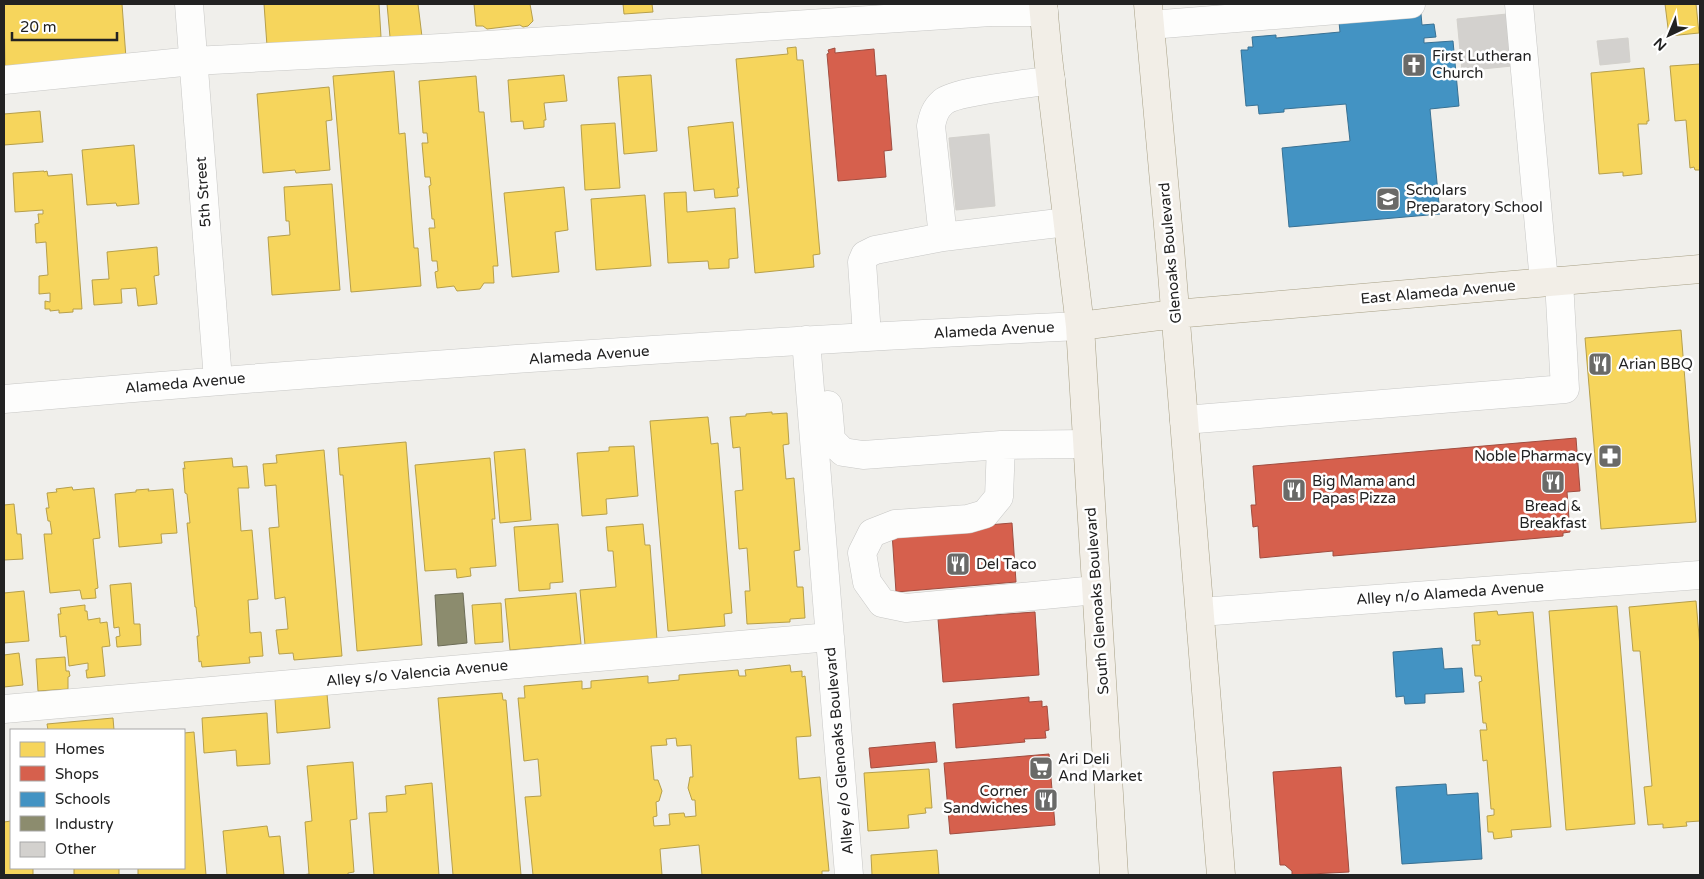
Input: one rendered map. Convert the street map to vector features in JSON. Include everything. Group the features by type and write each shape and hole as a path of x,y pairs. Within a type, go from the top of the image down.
{"main road":[{"path":"1044,8 1080,326"},
{"name":"Glenoaks Boulevard","path":"1149,14 1200,612"},
{"name":"East Alameda Avenue","path":"1175,314 1700,268"},
{"name":"Alameda Avenue","path":"1080,326 1175,314"},
{"name":"South Glenoaks Boulevard","path":"1080,326 1114,875"},
{"path":"1200,612 1221,875"}],"street":[{"name":"5th Street","path":"189,4 218,380"},
{"path":"1149,14 1411,4"},
{"path":"1184,420 1565,389 1519,4"},
{"path":"4,80 193,61 441,48 797,14 990,12 1044,8"},
{"path":"943,237 931,126 934,114 944,101 959,95 1051,80"},
{"path":"867,336 862,262 866,255 875,250 943,237 1068,222"},
{"name":"Alameda Avenue","path":"4,399 218,380 867,336 1080,326"},
{"path":"814,340 832,440 843,452 863,455 1001,445 1087,444"},
{"name":"Alley e/o Glenoaks Boulevard","path":"814,340 829,632 849,875"},
{"path":"1001,445 999,497 984,514 968,519 895,524 872,533 862,552 867,582 882,603 906,608 1096,590"},
{"name":"Alley n/o Alameda Avenue","path":"1200,612 1700,575"},
{"name":"Alley s/o Valencia Avenue","path":"4,709 829,632"}],"building: Homes":[{"path":"4,4 122,4 126,58 5,67"},
{"path":"264,4 379,4 381,37 267,46"},
{"path":"387,4 418,4 423,45 391,48"},
{"path":"474,4 530,4 533,21 528,26 523,27 520,25 487,29 483,26 476,26"},
{"path":"623,4 652,4 653,12 624,14"},
{"path":"1665,4 1696,4 1699,33 1669,36"},
{"path":"796,47 797,60 803,60 820,254 813,255 814,267 755,273 736,59 788,54 787,48"},
{"path":"1700,64 1700,170 1695,170 1694,167 1690,168 1686,120 1675,121 1670,66"},
{"path":"1644,68 1649,121 1647,121 1647,124 1638,124 1642,174 1623,176 1623,172 1599,174 1591,73"},
{"path":"394,71 399,134 405,133 414,248 418,248 421,286 351,292 333,76"},
{"path":"564,75 567,101 544,103 546,120 544,120 544,127 524,129 523,121 511,122 508,80"},
{"path":"651,75 657,151 624,154 618,77"},
{"path":"476,76 479,112 484,112 498,266 493,266 494,283 484,283 480,289 457,291 454,286 437,288 435,272 438,271 437,261 432,261 429,228 435,228 434,219 432,219 430,177 425,177 422,143 428,143 427,133 423,133 419,81"},
{"path":"329,87 332,120 326,121 330,170 296,173 295,170 263,173 257,94"},
{"path":"40,111 43,142 4,145 4,114"},
{"path":"733,122 739,188 737,188 738,196 715,198 714,189 694,191 688,127"},
{"path":"615,123 620,188 585,190 581,125"},
{"path":"134,145 139,204 117,206 116,203 87,205 82,150"},
{"path":"47,171 48,176 72,174 82,309 73,309 73,312 59,313 59,310 50,311 50,309 45,309 45,301 50,302 50,293 39,294 39,276 48,275 46,242 36,243 35,224 39,223 38,214 43,214 43,210 15,212 13,173"},
{"path":"332,184 340,290 272,295 268,237 290,235 289,221 286,221 284,187"},
{"path":"564,187 568,230 555,232 559,272 512,277 504,193"},
{"path":"686,192 687,212 735,208 738,258 729,259 729,268 709,269 708,261 668,263 664,193"},
{"path":"645,195 651,266 596,270 591,199"},
{"path":"157,247 159,275 154,276 157,304 138,306 136,288 121,289 122,303 94,305 92,280 109,279 107,252"},
{"path":"1681,330 1696,522 1601,529 1585,338"},
{"path":"772,412 772,414 787,413 789,444 783,445 786,479 794,478 800,550 794,551 797,587 803,587 805,618 790,619 790,622 747,624 745,591 750,591 747,548 739,549 735,491 743,490 740,447 733,448 730,417"},
{"path":"708,417 711,444 718,443 732,613 724,614 725,626 668,631 650,421"},
{"path":"406,442 422,645 357,651 343,475 340,475 338,448"},
{"path":"634,446 638,496 606,499 607,514 582,516 577,453 609,451 609,447"},
{"path":"525,449 531,520 500,523 494,452"},
{"path":"324,450 342,656 294,660 293,653 279,654 276,630 288,629 285,597 275,599 269,528 279,527 276,485 265,486 263,464 277,463 276,455"},
{"path":"232,458 233,467 247,466 249,488 238,488 241,531 252,530 258,599 248,600 250,633 261,632 263,656 249,657 250,663 202,667 201,661 199,662 197,636 199,636 187,523 190,523 183,468 185,469 184,462"},
{"path":"490,458 495,519 492,519 496,566 470,568 471,576 457,578 456,569 425,571 415,465"},
{"path":"72,487 73,490 94,488 100,538 93,539 98,588 95,589 96,598 82,599 80,590 50,593 44,534 52,534 46,508 49,508 47,493 57,492 56,489"},
{"path":"149,489 148,491 173,489 177,533 161,534 162,543 119,547 115,494"},
{"path":"14,504 17,534 21,534 23,559 4,560 4,505"},
{"path":"558,524 563,582 550,583 550,589 519,591 514,527"},
{"path":"643,524 645,545 650,545 657,640 585,645 580,590 616,587 613,551 608,551 606,527"},
{"path":"131,583 134,624 140,624 141,645 117,647 116,637 120,636 119,627 114,628 110,585"},
{"path":"24,591 29,641 4,643 4,593"},
{"path":"576,593 581,644 510,650 505,599"},
{"path":"1696,601 1700,647 1700,821 1686,822 1687,826 1663,828 1663,824 1648,825 1644,787 1652,786 1640,651 1633,651 1629,607"},
{"path":"501,603 503,642 475,644 472,605"},
{"path":"85,605 88,620 100,618 100,623 107,622 110,646 102,647 105,676 87,678 86,670 88,670 88,663 69,666 66,636 60,637 58,614 61,614 60,608"},
{"path":"1617,606 1635,824 1566,830 1549,611"},
{"path":"1497,611 1498,615 1533,612 1551,827 1511,830 1512,837 1494,839 1493,832 1488,832 1487,816 1494,815 1494,809 1491,809 1487,760 1483,761 1480,730 1487,730 1486,723 1483,723 1479,682 1482,681 1481,676 1475,676 1472,645 1480,645 1480,640 1476,641 1474,613"},
{"path":"19,653 23,685 4,687 4,655"},
{"path":"65,657 66,671 69,671 70,676 68,677 68,689 38,691 36,659"},
{"path":"790,665 791,672 802,671 802,677 805,676 811,736 796,737 799,779 820,777 829,871 822,871 822,875 702,875 699,845 660,849 662,875 533,875 525,797 541,796 538,759 524,761 518,698 525,698 524,686 582,681 582,689 591,688 591,681 648,676 648,683 679,680 679,675 738,670 739,676 746,676 745,670","holes":["676,738 677,746 691,745 693,777 690,777 688,788 692,800 695,800 696,816 685,817 684,813 669,814 670,825 654,826 653,817 657,816 656,802 659,801 662,791 658,780 654,780 651,746 667,745 666,739"]},
{"path":"502,693 503,700 506,700 521,875 453,875 438,698"},
{"path":"327,694 330,728 277,733 275,699"},
{"path":"267,713 270,764 237,766 236,750 204,753 202,718"},
{"path":"113,718 114,729 48,729 47,724"},
{"path":"194,732 206,875 138,875 138,869 185,869 185,733"},
{"path":"353,762 357,819 350,820 354,872 348,873 348,875 302,875 309,874 305,822 312,821 307,766"},
{"path":"929,769 932,808 925,808 926,813 908,815 909,828 868,831 864,773"},
{"path":"432,783 439,875 374,875 369,813 387,812 386,796 406,794 405,786"},
{"path":"10,821 10,869 33,869 33,875 4,875 4,822"},
{"path":"267,826 269,837 280,836 284,875 227,875 223,831"},
{"path":"937,850 939,875 872,875 871,855"},
{"path":"74,869 119,869 119,875 74,875"}],"building: Shops":[{"path":"835,48 835,53 874,49 876,76 886,75 892,150 884,151 886,177 838,181 827,54 829,53 828,50"},
{"path":"1576,438 1580,491 1567,492 1570,532 1563,533 1563,536 1333,556 1333,551 1260,558 1258,526 1253,527 1251,505 1256,505 1253,466"},
{"path":"1012,523 1016,582 896,592 892,533"},
{"path":"1035,612 1039,675 943,682 938,619"},
{"path":"1029,697 1029,702 1042,701 1042,707 1047,706 1049,730 1045,731 1046,738 1024,739 1025,742 956,748 953,704"},
{"path":"935,742 937,762 871,768 869,748"},
{"path":"1049,754 1055,825 950,834 944,763"},
{"path":"1341,767 1349,872 1292,875 1292,871 1285,865 1280,865 1273,772"}],"building: Schools":[{"path":"1421,14 1422,25 1434,24 1436,37 1424,38 1424,43 1453,41 1459,106 1430,109 1440,214 1289,227 1282,148 1350,141 1346,104 1284,109 1284,112 1259,114 1258,105 1246,106 1241,50 1248,50 1248,47 1253,47 1252,37 1276,35 1276,38 1340,32 1339,22"},
{"path":"1442,648 1444,669 1462,668 1464,692 1425,694 1425,703 1405,704 1404,696 1396,697 1393,652"},
{"path":"1446,784 1447,795 1478,793 1482,859 1402,864 1396,787"}],"building: Industry":[{"path":"463,593 467,643 438,646 435,595"}],"building: Other":[{"path":"1507,14 1512,66 1462,71 1457,19"},
{"path":"1628,38 1630,62 1600,65 1597,41"},
{"path":"989,134 995,206 956,210 949,138"}],"place":[{"name":"First Lutheran Church","path":"1414,65"},
{"name":"Scholars Preparatory School","path":"1388,199"},
{"name":"Arian BBQ","path":"1600,364"},
{"name":"Noble Pharmacy","path":"1610,456"},
{"name":"Bread & Breakfast","path":"1553,482"},
{"name":"Big Mama and Papas Pizza","path":"1294,490"},
{"name":"Del Taco","path":"958,564"},
{"name":"Ari Deli And Market","path":"1041,768"},
{"name":"Corner Sandwiches","path":"1046,800"}]}
